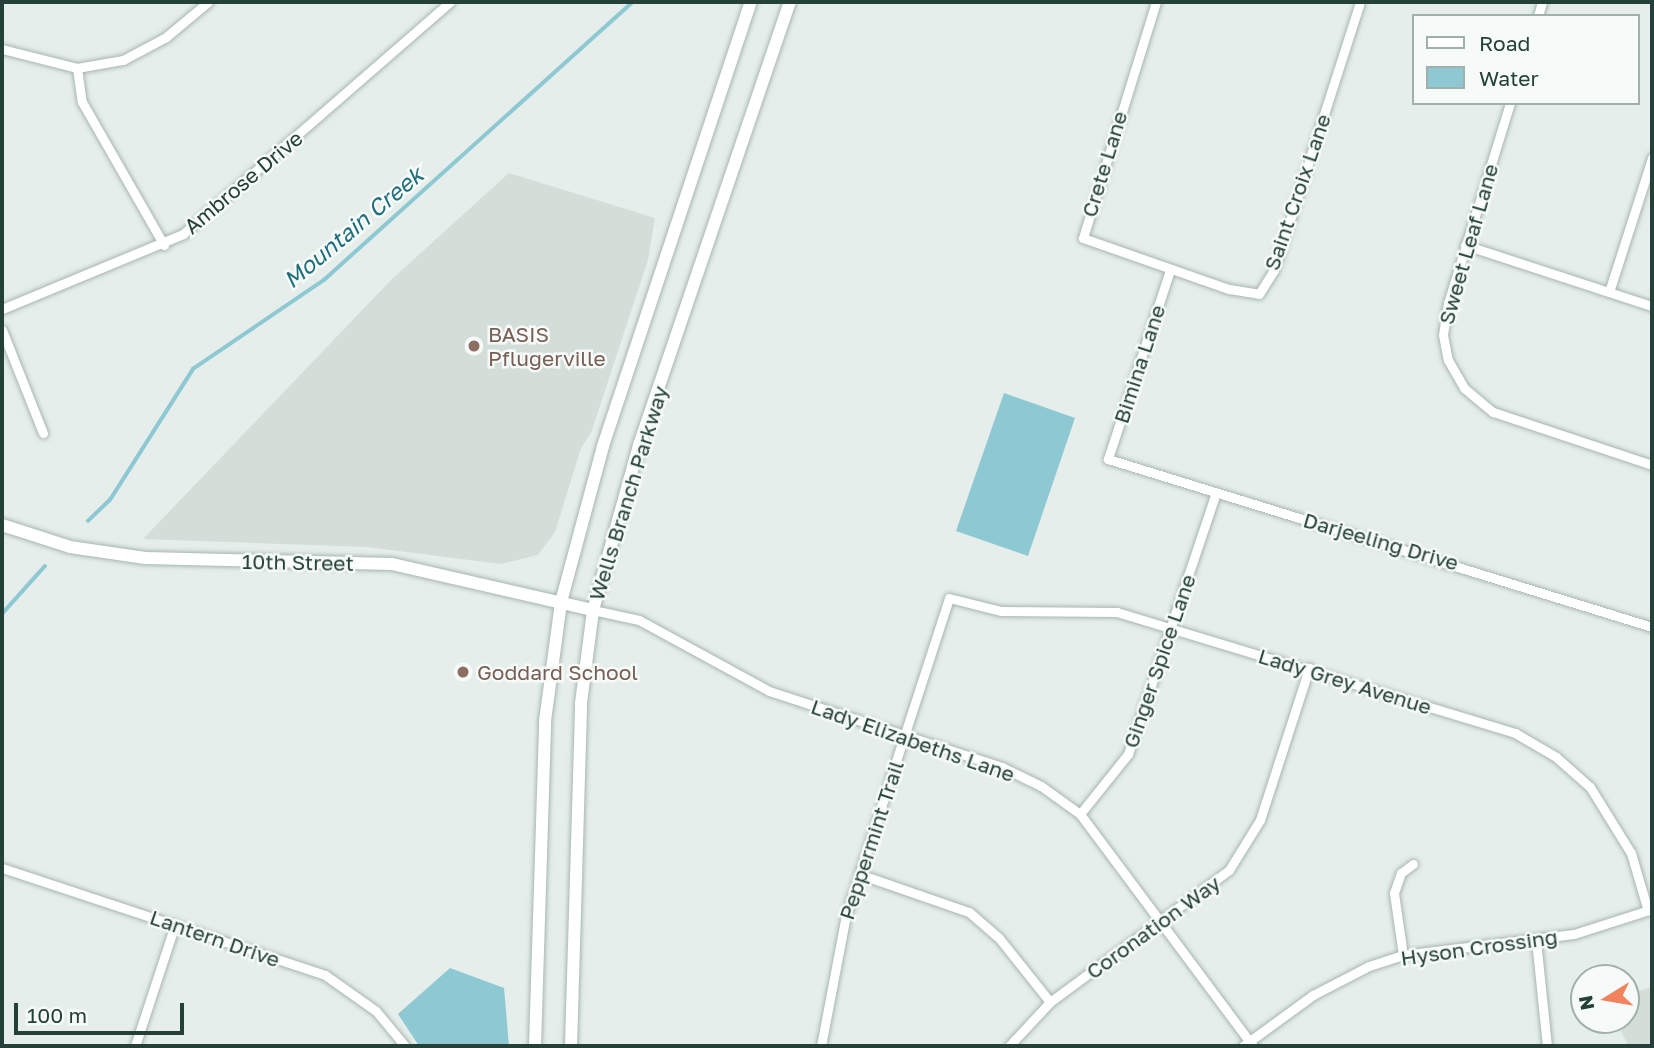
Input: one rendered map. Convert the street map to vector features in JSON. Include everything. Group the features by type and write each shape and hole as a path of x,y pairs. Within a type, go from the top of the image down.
{"main road":[{"name":"Wells Branch Parkway","path":"535,1046 545,721 561,602 600,458 751,2"},
{"name":"Wells Branch Parkway","path":"571,1046 581,704 593,610 639,444 790,2"},
{"name":"10th Street","path":"2,525 113,555 392,564 593,610"}],"street":[{"name":"Ambrose Drive","path":"2,309 164,245 204,218 450,2"},
{"name":"Crete Lane","path":"1157,2 1083,238 1170,270"},
{"name":"Saint Croix Lane","path":"1170,270 1259,294 1274,270 1360,2"},
{"path":"2,49 77,68 144,52 203,3"},
{"path":"77,68 82,102 164,245"},
{"name":"Sweet Leaf Lane","path":"1509,105 1465,245 1443,335 1464,388 1493,412 1652,465"},
{"path":"1609,292 1652,158"},
{"path":"1465,245 1652,306"},
{"name":"Bimina Lane","path":"1108,459 1170,270"},
{"path":"2,330 43,433"},
{"name":"Darjeeling Drive","path":"1108,459 1215,495 1392,542 1652,626"},
{"name":"Ginger Spice Lane","path":"1080,814 1128,754 1215,495"},
{"name":"Lady Grey Avenue","path":"949,598 1001,611 1117,612 1170,631 1309,668 1515,733 1556,757 1590,787 1619,828 1650,910"},
{"name":"Peppermint Trail","path":"821,1046 830,978 859,874 949,598"},
{"name":"Lady Elizabeths Lane","path":"593,610 639,620 769,691 1002,767 1080,814 1164,922 1249,1045"},
{"name":"Coronation Way","path":"1009,1046 1050,1002 1207,890 1246,848 1260,820 1309,668"},
{"path":"1403,955 1394,893 1401,873 1413,864"},
{"name":"Lantern Drive","path":"2,869 326,975 376,1011 405,1046"},
{"path":"859,874 969,912 999,938 1050,1002"},
{"name":"Hyson Crossing","path":"1249,1045 1340,979 1403,955 1536,940 1650,910"},
{"path":"135,1046 175,924"},
{"path":"1536,940 1547,1046"}],"shaded area":[{"name":"BASIS Pflugerville","path":"509,173 655,218 648,260 591,433 581,448 555,532 538,555 501,564 367,547 143,539 392,279"},
{"path":"1652,987 1652,1046 1628,1046 1622,1034 1640,1034 1640,991"}],"water":[{"path":"1004,393 1075,418 1028,556 956,531"},
{"path":"450,968 504,988 509,1046 419,1046 398,1014"}],"waterway":[{"name":"Mountain Creek","path":"88,521 110,500 193,369 324,280 633,2"},
{"name":"Mountain Creek","path":"2,614 45,566"}],"place":[{"name":"BASIS Pflugerville","path":"474,346"},
{"name":"Goddard School","path":"463,672"}]}
